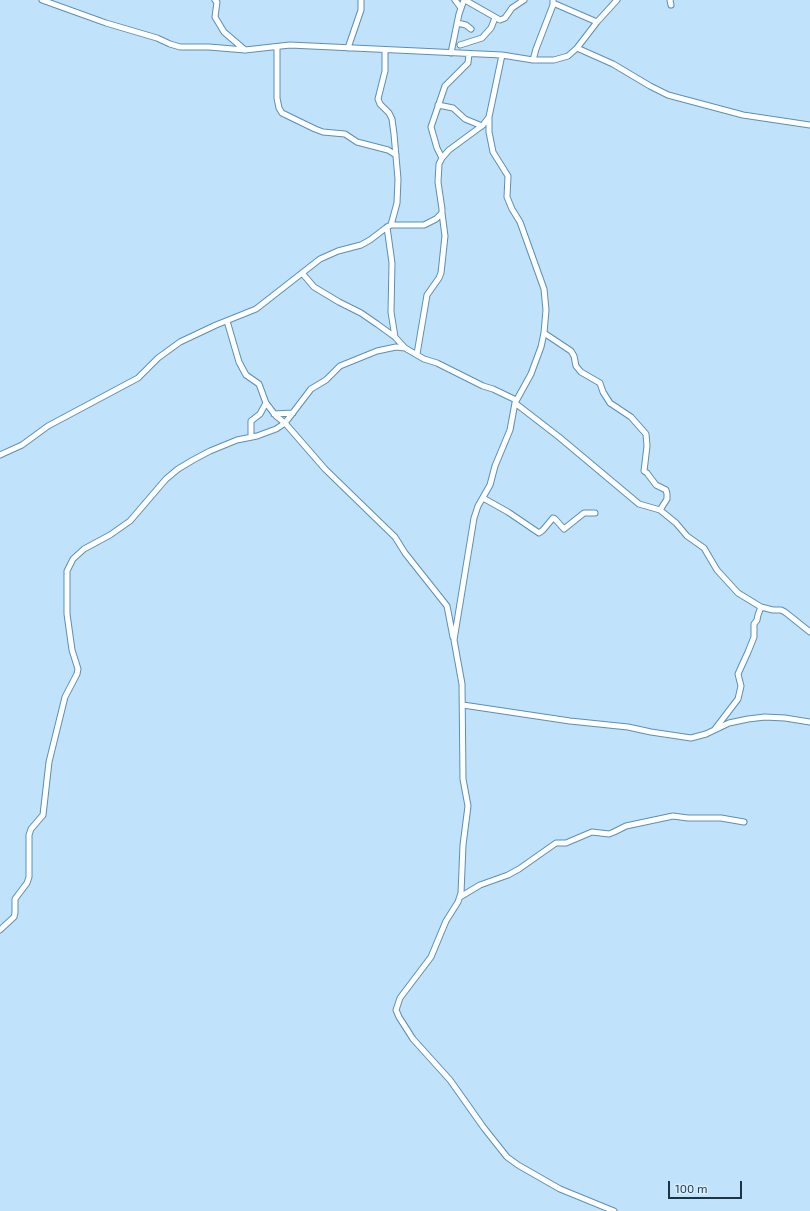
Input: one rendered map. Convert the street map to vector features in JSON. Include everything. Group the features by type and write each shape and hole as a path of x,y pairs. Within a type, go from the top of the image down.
{"street":[{"path":"42,0 106,23 157,38 175,46 245,50 290,45 502,55 533,60 560,59 568,56 577,48 597,22 617,0"},
{"path":"215,0 217,3 215,17 224,32 245,50"},
{"path":"348,48 361,10 361,0"},
{"path":"455,0 461,8"},
{"path":"451,53 457,23 465,0 500,20 504,19 512,8 524,0"},
{"path":"533,60 553,1 597,22"},
{"path":"460,45 482,38 491,28 495,18"},
{"path":"457,23 466,25 470,29"},
{"path":"442,158 431,130 445,86 468,63 468,54 454,38"},
{"path":"277,47 277,98 278,108 282,113 322,132 345,134 357,142 388,150 396,154"},
{"path":"577,48 613,64 668,95 743,115 810,125"},
{"path":"385,50 385,71 378,101 392,119 396,154 397,203 389,226 392,263 391,312 395,337"},
{"path":"454,640 473,525 478,506 490,485 495,466 510,430 515,402 531,374 541,348 546,310 544,289 520,222 507,197 508,176 493,152 489,132 489,117 502,55"},
{"path":"438,105 453,108 465,118 482,126"},
{"path":"416,354 427,295 441,273 445,236 438,172 439,164 442,158 482,126 489,117"},
{"path":"0,455 22,444 48,426 138,378 158,358 180,342 256,309 320,259 338,251 361,245 389,226 424,225 442,214"},
{"path":"302,274 314,287 361,313 395,337 405,348 424,359 437,363 483,386 493,389 515,402 639,504 660,510 678,525 687,536 704,548 717,570 738,593 761,607 780,610 810,632"},
{"path":"227,321 241,366 246,375 259,384 266,403 274,414 285,423 335,479 395,537 404,553 447,606 461,678 463,705 463,779 468,806 463,845 462,888 460,897 446,921 431,957 400,998 397,1006 397,1014 413,1039 450,1080 484,1128 507,1157 560,1189 614,1211"},
{"path":"544,333 571,350 576,366 588,376 599,382 610,403 631,417 646,434 647,446 644,471 656,485 666,490 667,494 667,499 660,510"},
{"path":"0,930 14,917 15,899 29,878 29,835 31,829 43,815 49,762 65,697 78,669 72,650 67,614 67,571 73,559 84,549 110,535 130,520 166,479 178,469 208,452 237,440 276,429 285,423 312,389 326,380 340,366 377,351 396,347 405,348"},
{"path":"251,437 251,421 260,414 266,403"},
{"path":"274,414 293,413"},
{"path":"483,498 508,512 539,533 553,518 556,519 564,528 584,513 595,513"},
{"path":"715,730 738,699 741,686 738,674 754,637 754,624 758,620 761,607"},
{"path":"463,705 570,721 628,727 691,738 700,736 729,723 759,717 785,718 810,722"},
{"path":"460,897 480,885 508,875 519,869 556,843 566,842 592,832 604,834 614,832 626,826 673,816 688,818 721,818 744,822"}]}
